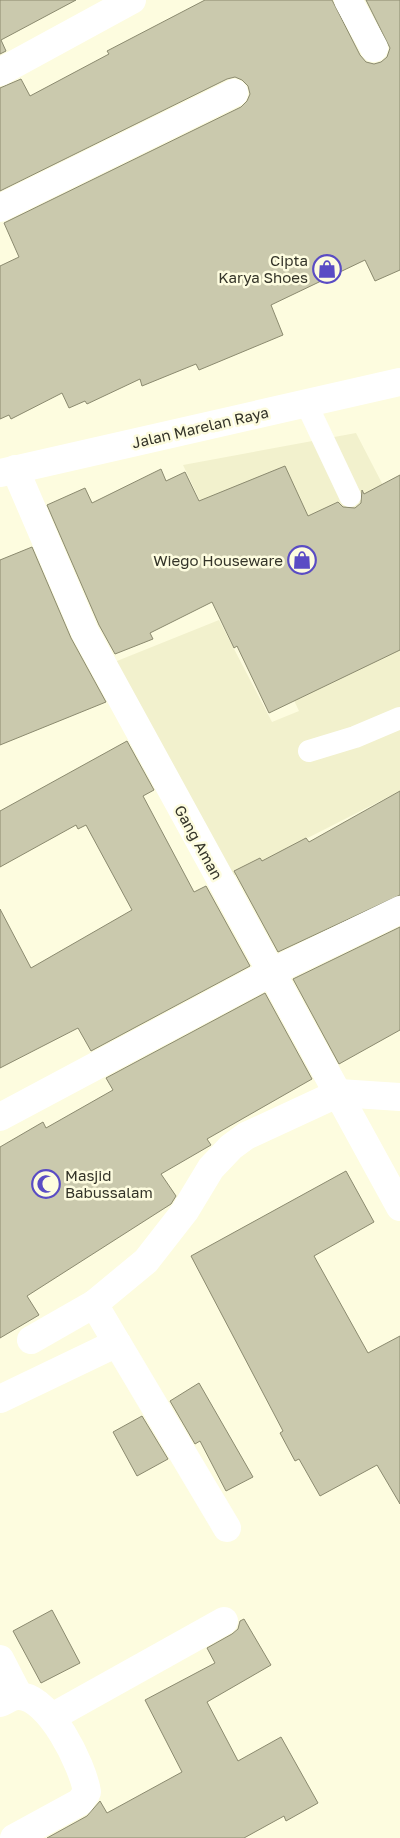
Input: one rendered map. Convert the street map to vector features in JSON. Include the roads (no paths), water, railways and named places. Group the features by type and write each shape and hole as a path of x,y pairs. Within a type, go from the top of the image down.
{"street":[{"path":"0,72 132,0"},
{"path":"348,0 374,48"},
{"path":"0,208 234,93"},
{"name":"Jalan Marelan Raya","path":"8,471 400,382"},
{"name":"Gang Aman","path":"8,471 85,632 270,973 339,1093 400,1207"},
{"path":"0,1117 270,973 400,910"},
{"path":"30,1340 94,1304 146,1261 185,1211 211,1168 231,1147 246,1136 339,1093 400,1097"},
{"path":"94,1304 226,1528"},
{"path":"0,1399 117,1342"},
{"path":"52,1717 224,1621"},
{"path":"0,1660 10,1700 32,1700 52,1717 86,1779 88,1792 80,1802 14,1838"}],"lane":[{"path":"306,403 350,496"},
{"path":"309,751 355,737 400,718"}],"place":[{"name":"Cipta Karya Shoes","path":"327,269"},
{"name":"Wiego Houseware","path":"302,560"},
{"name":"Masjid Babussalam","path":"46,1184"}]}
